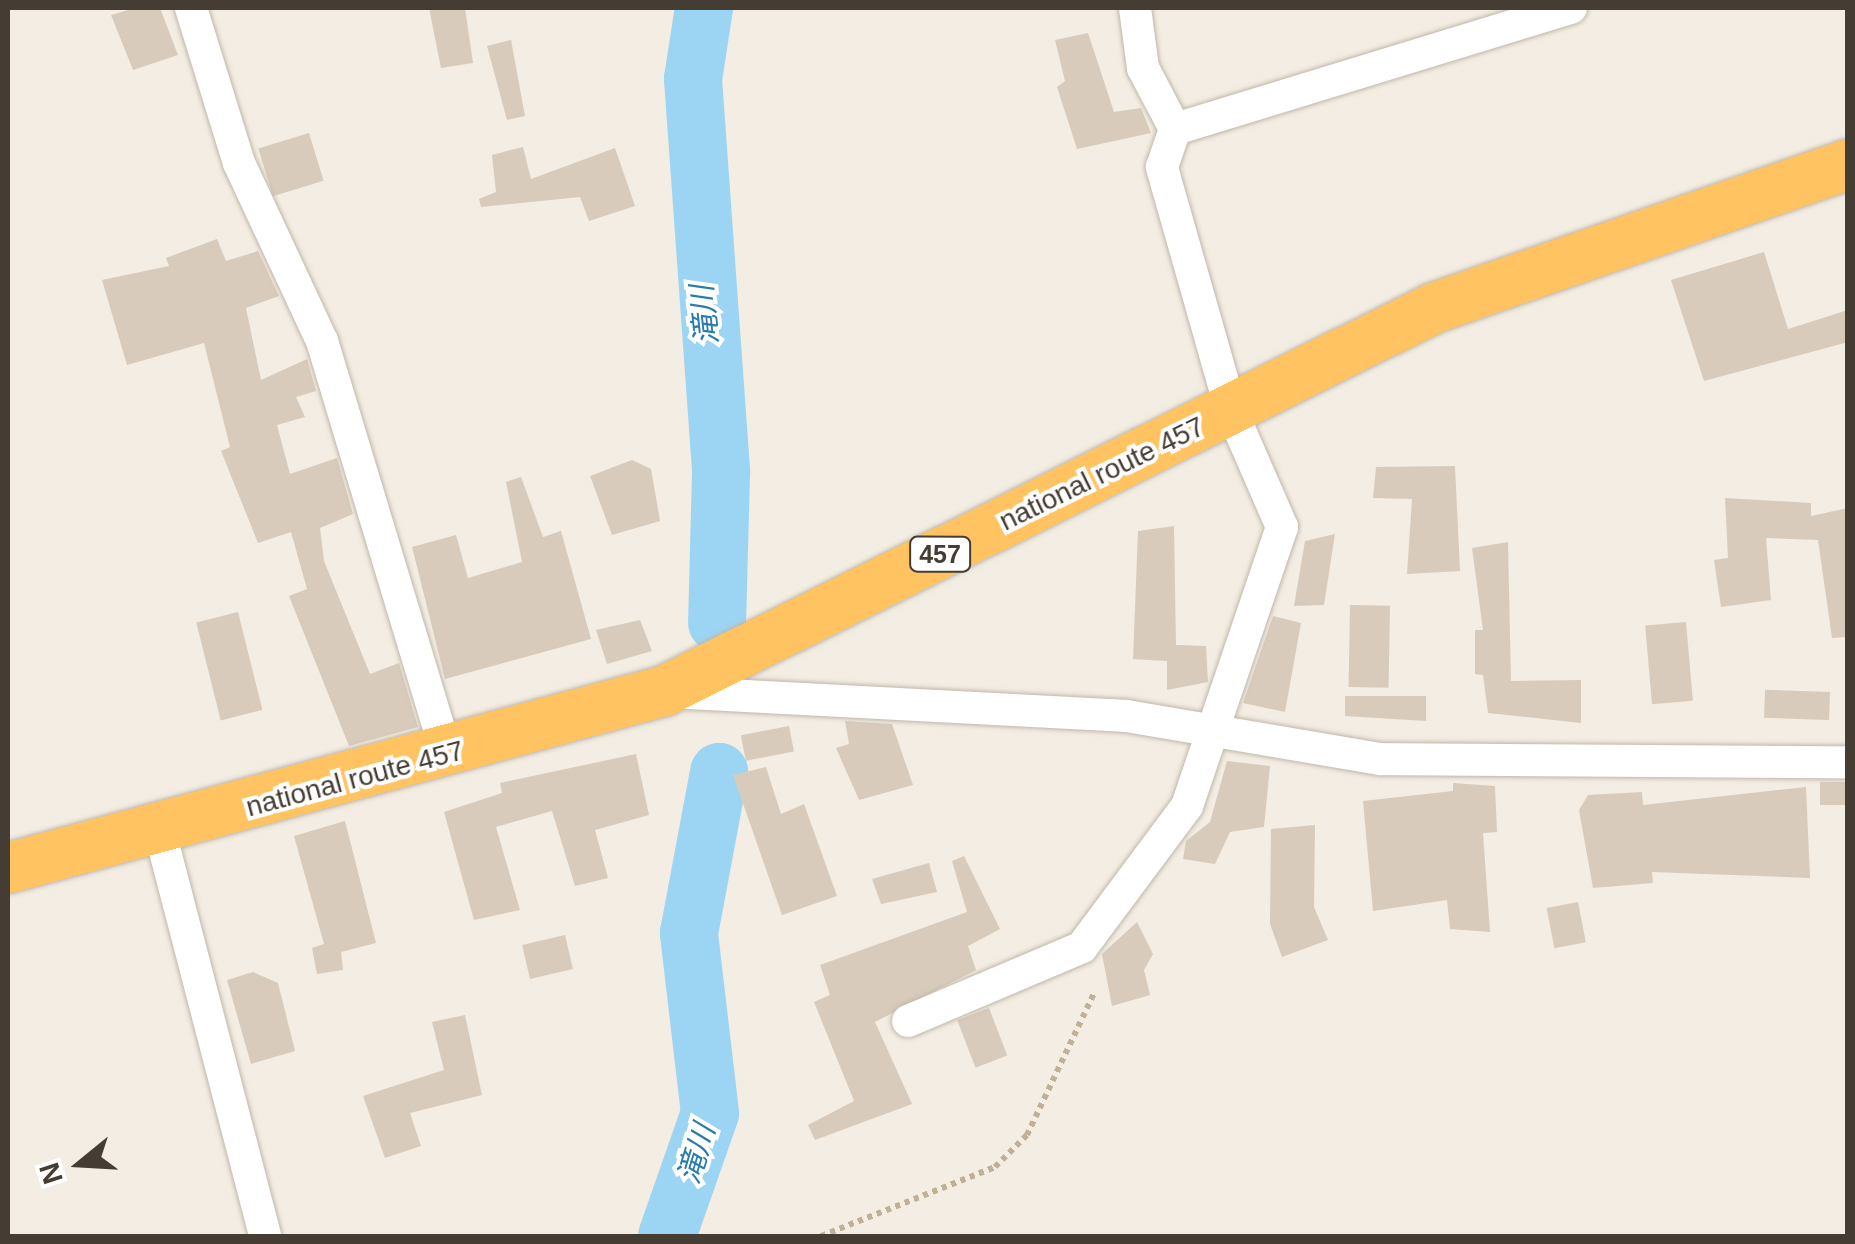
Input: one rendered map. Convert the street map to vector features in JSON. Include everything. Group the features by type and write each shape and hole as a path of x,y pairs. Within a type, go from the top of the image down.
{"highway":[{"name":"national route 457","path":"8,868 160,832 664,692 1434,308 1848,165"}],"street":[{"path":"192,8 239,163 322,342 447,754"},
{"path":"908,1021 1082,947 1188,806 1217,736 1282,528 1231,410 1162,167 1175,128 1144,68 1135,8"},
{"path":"1175,128 1571,8"},
{"path":"664,692 1126,716 1217,736 1380,759 1848,762"},
{"path":"160,832 265,1236"}],"path":[{"path":"821,1236 995,1167 1027,1135 1095,992"}],"building":[{"path":"135,8 160,8 178,55 133,70 111,15"},
{"path":"429,8 465,8 473,63 441,68"},
{"path":"1088,33 1114,112 1141,108 1151,133 1077,149 1057,87 1065,81 1055,40"},
{"path":"511,40 525,116 507,120 487,46"},
{"path":"309,133 324,181 273,196 258,148"},
{"path":"523,147 531,179 615,148 635,206 589,221 580,197 481,207 479,199 496,192 492,155"},
{"path":"217,239 226,261 258,251 279,296 246,308 261,380 307,359 316,391 296,397 305,417 277,425 290,474 337,458 353,514 320,528 324,561 370,674 399,663 418,727 349,746 289,596 307,589 291,532 258,543 221,451 230,447 204,343 127,365 102,280 169,266 166,258"},
{"path":"1764,252 1788,329 1848,310 1848,342 1704,381 1671,280"},
{"path":"632,460 651,469 660,521 612,535 590,476"},
{"path":"1455,466 1460,571 1407,574 1412,499 1373,498 1376,467"},
{"path":"521,477 543,537 561,531 591,639 445,679 412,547 456,535 468,578 522,562 506,482"},
{"path":"1725,498 1811,503 1811,516 1848,508 1848,637 1832,638 1818,540 1766,538 1771,600 1721,607 1714,560 1728,558"},
{"path":"1174,526 1176,645 1206,646 1208,682 1167,690 1167,661 1133,659 1138,531"},
{"path":"1335,534 1324,605 1294,606 1305,541"},
{"path":"1508,542 1511,681 1581,680 1581,723 1488,713 1483,675 1475,674 1475,630 1483,630 1472,548"},
{"path":"1350,605 1390,606 1389,688 1349,687"},
{"path":"238,612 262,710 221,720 196,622"},
{"path":"1273,616 1301,623 1285,712 1243,703"},
{"path":"640,620 652,651 607,664 596,630"},
{"path":"1686,622 1693,701 1652,704 1645,626"},
{"path":"1765,690 1830,692 1829,720 1764,718"},
{"path":"1345,696 1426,696 1426,721 1345,716"},
{"path":"845,721 892,724 913,785 859,800 836,748 849,744"},
{"path":"789,726 794,752 746,761 741,735"},
{"path":"636,754 649,815 595,830 608,878 575,886 552,811 496,827 520,910 474,920 444,812 502,793 500,783"},
{"path":"1227,761 1270,766 1264,827 1230,832 1215,864 1183,859 1186,841 1210,822"},
{"path":"766,767 781,814 804,804 837,896 782,915 733,775"},
{"path":"1820,782 1848,782 1848,805 1820,805"},
{"path":"1453,783 1495,786 1497,832 1483,833 1490,932 1450,929 1447,900 1373,911 1363,801 1453,791"},
{"path":"1806,787 1810,878 1652,872 1653,883 1593,888 1579,810 1588,795 1642,792 1643,805"},
{"path":"345,821 376,943 341,952 343,970 317,974 312,948 324,944 294,836"},
{"path":"1315,825 1314,907 1328,940 1282,957 1270,924 1271,829"},
{"path":"964,856 1000,929 968,946 976,970 875,1022 912,1104 815,1140 808,1125 854,1101 814,1002 830,995 820,965 967,912 952,861"},
{"path":"929,863 937,892 881,904 872,879"},
{"path":"1578,902 1586,942 1554,948 1547,908"},
{"path":"1137,922 1153,954 1144,970 1150,995 1112,1006 1102,954"},
{"path":"565,935 573,969 530,979 522,945"},
{"path":"253,972 278,983 295,1051 251,1064 227,980"},
{"path":"989,1008 1007,1056 976,1068 957,1020"},
{"path":"465,1015 482,1095 410,1113 421,1146 385,1158 363,1096 444,1070 432,1022"}],"waterway":[{"name":"滝川","path":"704,8 693,79 721,473 717,623"},
{"name":"滝川","path":"667,1236 710,1113 689,933 719,772"}]}
